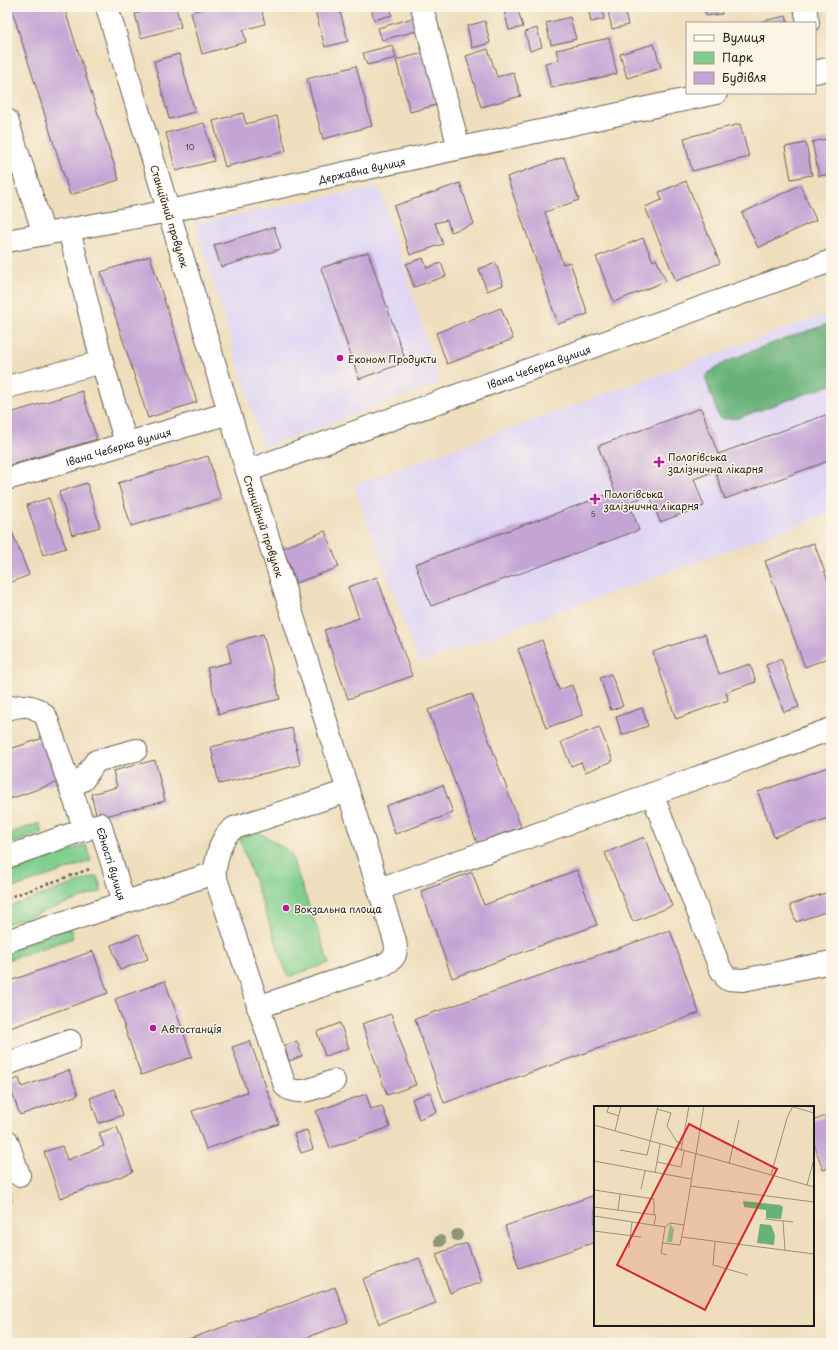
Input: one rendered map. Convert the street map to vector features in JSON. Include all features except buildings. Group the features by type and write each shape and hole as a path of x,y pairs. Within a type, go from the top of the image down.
{"street":[{"name":"Станційний провулок","path":"107,7 229,413 397,949 396,956 390,962 258,1007"},
{"path":"422,7 459,148"},
{"path":"805,7 808,22"},
{"name":"Державна вулиця","path":"7,241 169,211 711,94"},
{"path":"7,120 16,178 44,234"},
{"path":"69,230 102,362 126,443"},
{"name":"Івана Чеберка вулиця","path":"247,471 831,261"},
{"path":"7,387 102,362"},
{"name":"Івана Чеберка вулиця","path":"7,479 229,413"},
{"path":"7,710 22,706 32,706 40,710 46,717 85,830"},
{"path":"379,889 652,794 831,729"},
{"path":"70,786 82,780 96,761 136,750"},
{"path":"334,1081 302,1092 294,1092 285,1086 214,873 222,842 226,834 234,828 348,791"},
{"path":"652,794 720,968 728,979 743,980 831,962"},
{"name":"Єдності вулиця","path":"7,857 100,824 124,902 7,941"},
{"path":"124,902 214,873"},
{"path":"7,1064 70,1041"},
{"path":"7,1141 19,1175"}],"path":[{"path":"7,898 112,862"}],"shaded area":[{"path":"379,187 440,383 263,448 196,223"},
{"name":"Пологівська залізнична лікарня","path":"831,312 831,513 419,663 354,485"}],"green space":[{"path":"831,323 831,385 738,418 719,418 705,377 712,370 763,347"},
{"path":"39,823 42,833 7,845 7,834"},
{"path":"257,831 290,852 329,963 288,977 239,837"},
{"path":"86,845 91,861 7,890 7,872"},
{"path":"97,876 102,891 7,924 7,907"},
{"path":"70,928 73,938 7,960 7,950"}],"place":[{"name":"Економ Продукти","path":"340,358"},
{"name":"Пологiвська залiзнична лiкарня","path":"659,462"},
{"name":"Пологівська залізнична лікарня","path":"595,499"},
{"name":"Вокзальна площа","path":"286,908"},
{"name":"Автостанція","path":"153,1028"}]}
